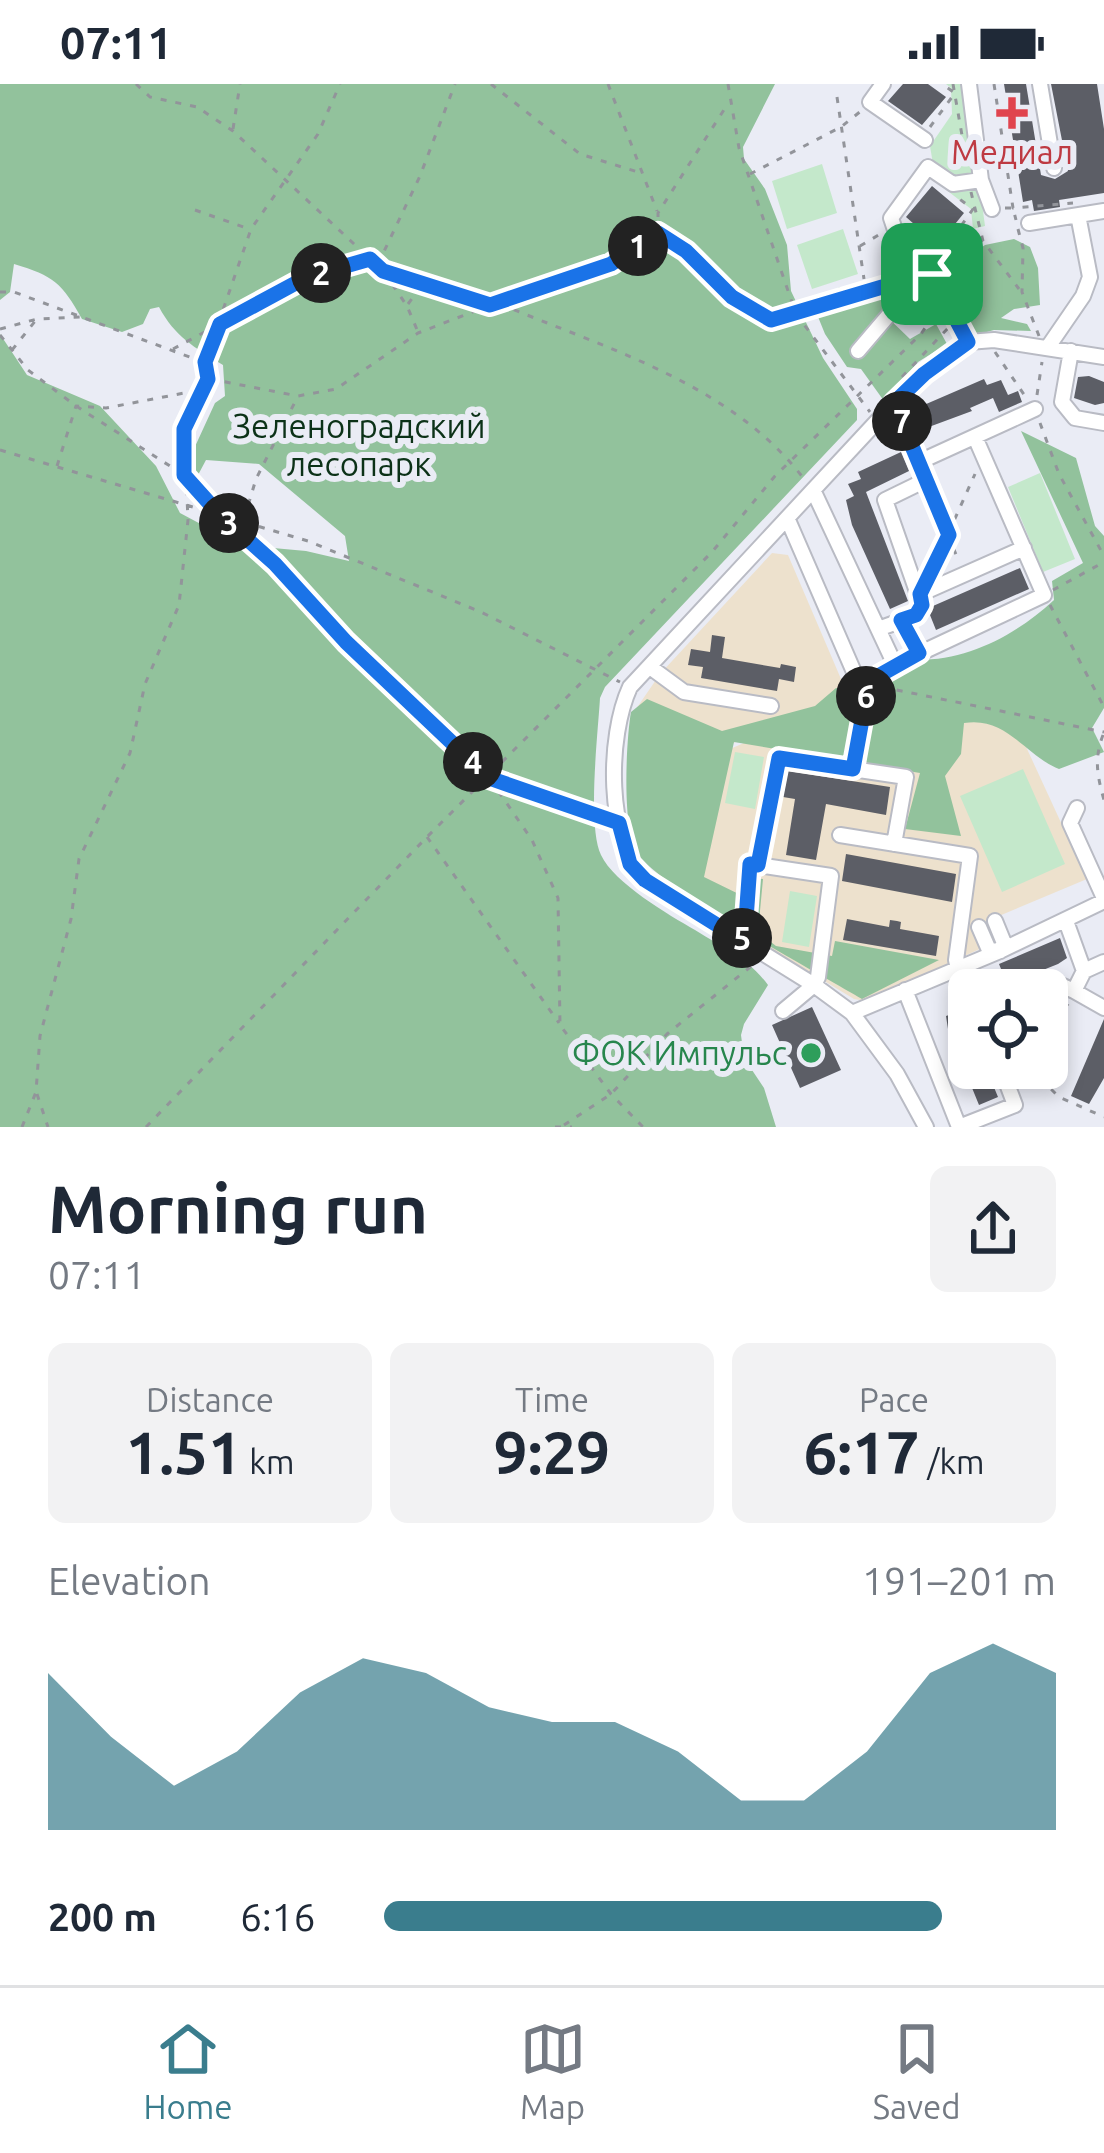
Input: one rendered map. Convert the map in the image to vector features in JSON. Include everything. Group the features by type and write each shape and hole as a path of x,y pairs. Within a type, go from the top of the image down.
{"street":[{"path":"883,84 870,102 925,140"},
{"path":"1040,84 1054,167"},
{"path":"962,89 981,181 992,208"},
{"path":"859,351 910,290 932,274 938,258 895,230 891,218 928,167 953,184 981,181"},
{"path":"1029,223 1077,209 1104,211"},
{"path":"1044,342 1097,277 1077,209"},
{"path":"932,274 968,342"},
{"path":"926,1127 897,1074 851,1013 645,880 630,864 619,823 615,742 630,688 924,374 968,342 1044,342 1104,357"},
{"path":"1071,351 1062,402 1076,418 1104,423"},
{"path":"878,628 916,615 922,605 885,500 926,480 894,403"},
{"path":"919,462 1035,410"},
{"path":"788,520 857,679 864,684 1044,595 976,437"},
{"path":"814,492 895,665"},
{"path":"920,594 1024,548"},
{"path":"901,620 919,653"},
{"path":"650,667 684,692 771,706"},
{"path":"758,865 779,758 906,777 894,844"},
{"path":"840,835 970,856 958,969 1066,922 1104,899 1070,823 1077,808"},
{"path":"741,940 750,864 831,876 814,985 784,1011"},
{"path":"995,921 1004,943 1000,951"},
{"path":"1066,922 1084,971"},
{"path":"979,927 989,950 1000,951"},
{"path":"1074,991 1084,971 1104,962"},
{"path":"851,1013 948,973"},
{"path":"1068,988 1104,1007"},
{"path":"905,990 959,1127 1015,1105 1009,1089"}],"path":[{"path":"136,84 150,97 197,107 233,131 383,271 418,333"},
{"path":"233,131 239,84"},
{"path":"22,1127 36,1092 40,1036 71,919 79,859 130,753 146,684 179,605 187,507 184,429 208,379 205,362 251,230 319,134 340,84"},
{"path":"378,266 420,176 455,84"},
{"path":"490,84 580,154 640,173"},
{"path":"608,84 658,212 658,233"},
{"path":"718,84 727,87 749,175 796,314 870,412"},
{"path":"941,84 962,89"},
{"path":"994,84 1023,248 1022,292"},
{"path":"837,97 864,279"},
{"path":"658,212 729,102"},
{"path":"749,175 842,127 870,102"},
{"path":"944,187 973,209 983,241 1022,292 1044,342 1035,410"},
{"path":"973,209 1077,209"},
{"path":"938,258 973,209"},
{"path":"195,210 251,230"},
{"path":"860,247 893,224"},
{"path":"658,233 686,251 732,297 771,320 899,282 910,290"},
{"path":"208,379 298,396 336,389 418,333 611,264 658,233"},
{"path":"173,350 307,277 370,259"},
{"path":"383,271 490,305"},
{"path":"406,306 422,284"},
{"path":"0,292 14,292 205,362"},
{"path":"146,1127 427,836 712,553 775,476 921,334 944,300"},
{"path":"498,303 658,368 737,416 792,463 814,492"},
{"path":"82,316 37,319 0,332 28,370 184,475 346,642 489,778 532,840 558,898 560,1024"},
{"path":"11,351 37,319"},
{"path":"991,346 1035,410 1059,474 1104,559 1044,595 1104,707"},
{"path":"76,406 106,408 202,390"},
{"path":"244,521 256,479 298,396"},
{"path":"56,467 76,406"},
{"path":"0,450 308,541 481,612 624,684"},
{"path":"920,594 983,456"},
{"path":"926,480 964,575"},
{"path":"853,769 866,698 864,684 1104,733 1096,754 1104,800"},
{"path":"1096,774 1104,770"},
{"path":"489,778 619,823"},
{"path":"427,836 611,1094 643,1127"},
{"path":"555,1127 611,1094 667,1034 765,955"},
{"path":"1068,1003 1074,991"},
{"path":"1051,1089 1104,1117"},
{"path":"36,1092 47,1127"},
{"path":"564,1125 572,1127"}],"shaded area":[{"path":"772,553 788,555 847,693 631,788 636,709 660,674"},
{"path":"852,696 1016,725 1087,879 975,926 982,948 866,1001 854,999 676,891 634,851 629,793"}],"green space":[{"name":"Зеленоградский лесопарк","path":"0,84 775,84 743,147 744,159 765,189 787,245 791,291 823,358 857,409 857,420 605,687 600,698 594,802 597,841 608,866 657,907 743,960 768,985 741,1035 744,1058 764,1088 776,1127 0,1127 0,334 27,375 100,406 156,466 180,513 240,545 306,551 349,561 345,536 259,464 206,460 198,475 187,464 215,403 225,396 223,365 179,334 159,307 150,309 143,324 122,332 82,319 55,282 14,264 10,292 0,300"},
{"path":"946,84 966,84 985,226 973,229 971,209 936,182 930,146 952,114 951,88"},
{"path":"822,164 837,213 787,229 772,181"},
{"path":"843,229 858,274 812,289 797,245"},
{"path":"1014,239 1030,247 1038,268 1040,305 1014,309 1001,318 1027,324 1031,331 994,330 976,335 942,275 985,245"},
{"path":"840,287 887,295 893,301 882,312 910,339 936,324 947,344 918,362 884,401 861,369 847,367 825,334 812,302"},
{"path":"1021,431 1076,458 1095,526 1104,536 1104,708 1092,728 1104,752 1059,769 992,725 964,723 961,754 945,776 961,836 905,829 920,773 734,742 704,877 753,901 754,878 763,879 758,932 776,946 832,956 835,941 939,960 862,999 704,906 636,851 627,803 631,712 647,699 722,731 815,706 836,688 877,694 915,660 972,651 1024,624 1054,600 1052,581 1083,563"},
{"path":"1040,473 1075,559 1043,572 1008,487"},
{"path":"735,752 764,757 755,809 725,803"},
{"path":"1023,769 1065,864 1002,892 960,796"},
{"path":"790,891 817,896 809,947 782,942"}],"building":[{"path":"903,84 928,84 946,97 922,125 888,101"},
{"path":"1004,84 1026,84 1041,175 1055,179 1068,171 1051,84 1097,84 1104,129 1104,193 1059,200 1060,207 1034,211 1032,200 1023,202"},
{"path":"932,186 964,213 938,245 906,217"},
{"path":"1078,377 1104,382 1104,403 1074,398"},
{"path":"984,379 987,385 1001,380 1008,395 1018,391 1022,402 999,412 993,398 918,431 910,411"},
{"path":"901,452 909,471 866,492 908,601 890,609 852,525 846,500 854,496 848,484 861,479 858,472"},
{"path":"1020,568 1029,589 936,630 930,615 933,606"},
{"path":"712,635 725,637 722,658 796,667 794,682 779,679 777,691 701,678 703,667 688,665 691,649 710,652"},
{"path":"788,771 890,787 886,815 826,804 816,860 786,855 795,799 783,797"},
{"path":"846,854 956,874 952,902 842,881"},
{"path":"847,919 889,927 890,920 897,921 900,929 939,936 936,956 843,940"},
{"path":"1060,938 1067,958 1046,969 1001,969 999,964"},
{"path":"812,1007 841,1070 800,1088 772,1025"},
{"path":"1104,1019 1104,1078 1089,1104 1071,1096"},
{"path":"972,1089 995,1089 998,1097 979,1105"}],"place":[{"name":"Медиал","path":"1012,113"},
{"name":"ФОК Импульс","path":"811,1053"}],"route":[{"path":"658,233 686,251 732,297 771,320 899,282 910,290 932,274 968,342 894,403 949,535 920,594 922,605 916,615 901,620 919,653 864,684 866,698 853,769 779,758 758,865 750,864 741,940 645,880 623,850 619,823 489,778 346,642 184,475 184,429 208,379 205,362 220,324 307,277 370,259 383,271 490,305 611,264 658,233"}]}
